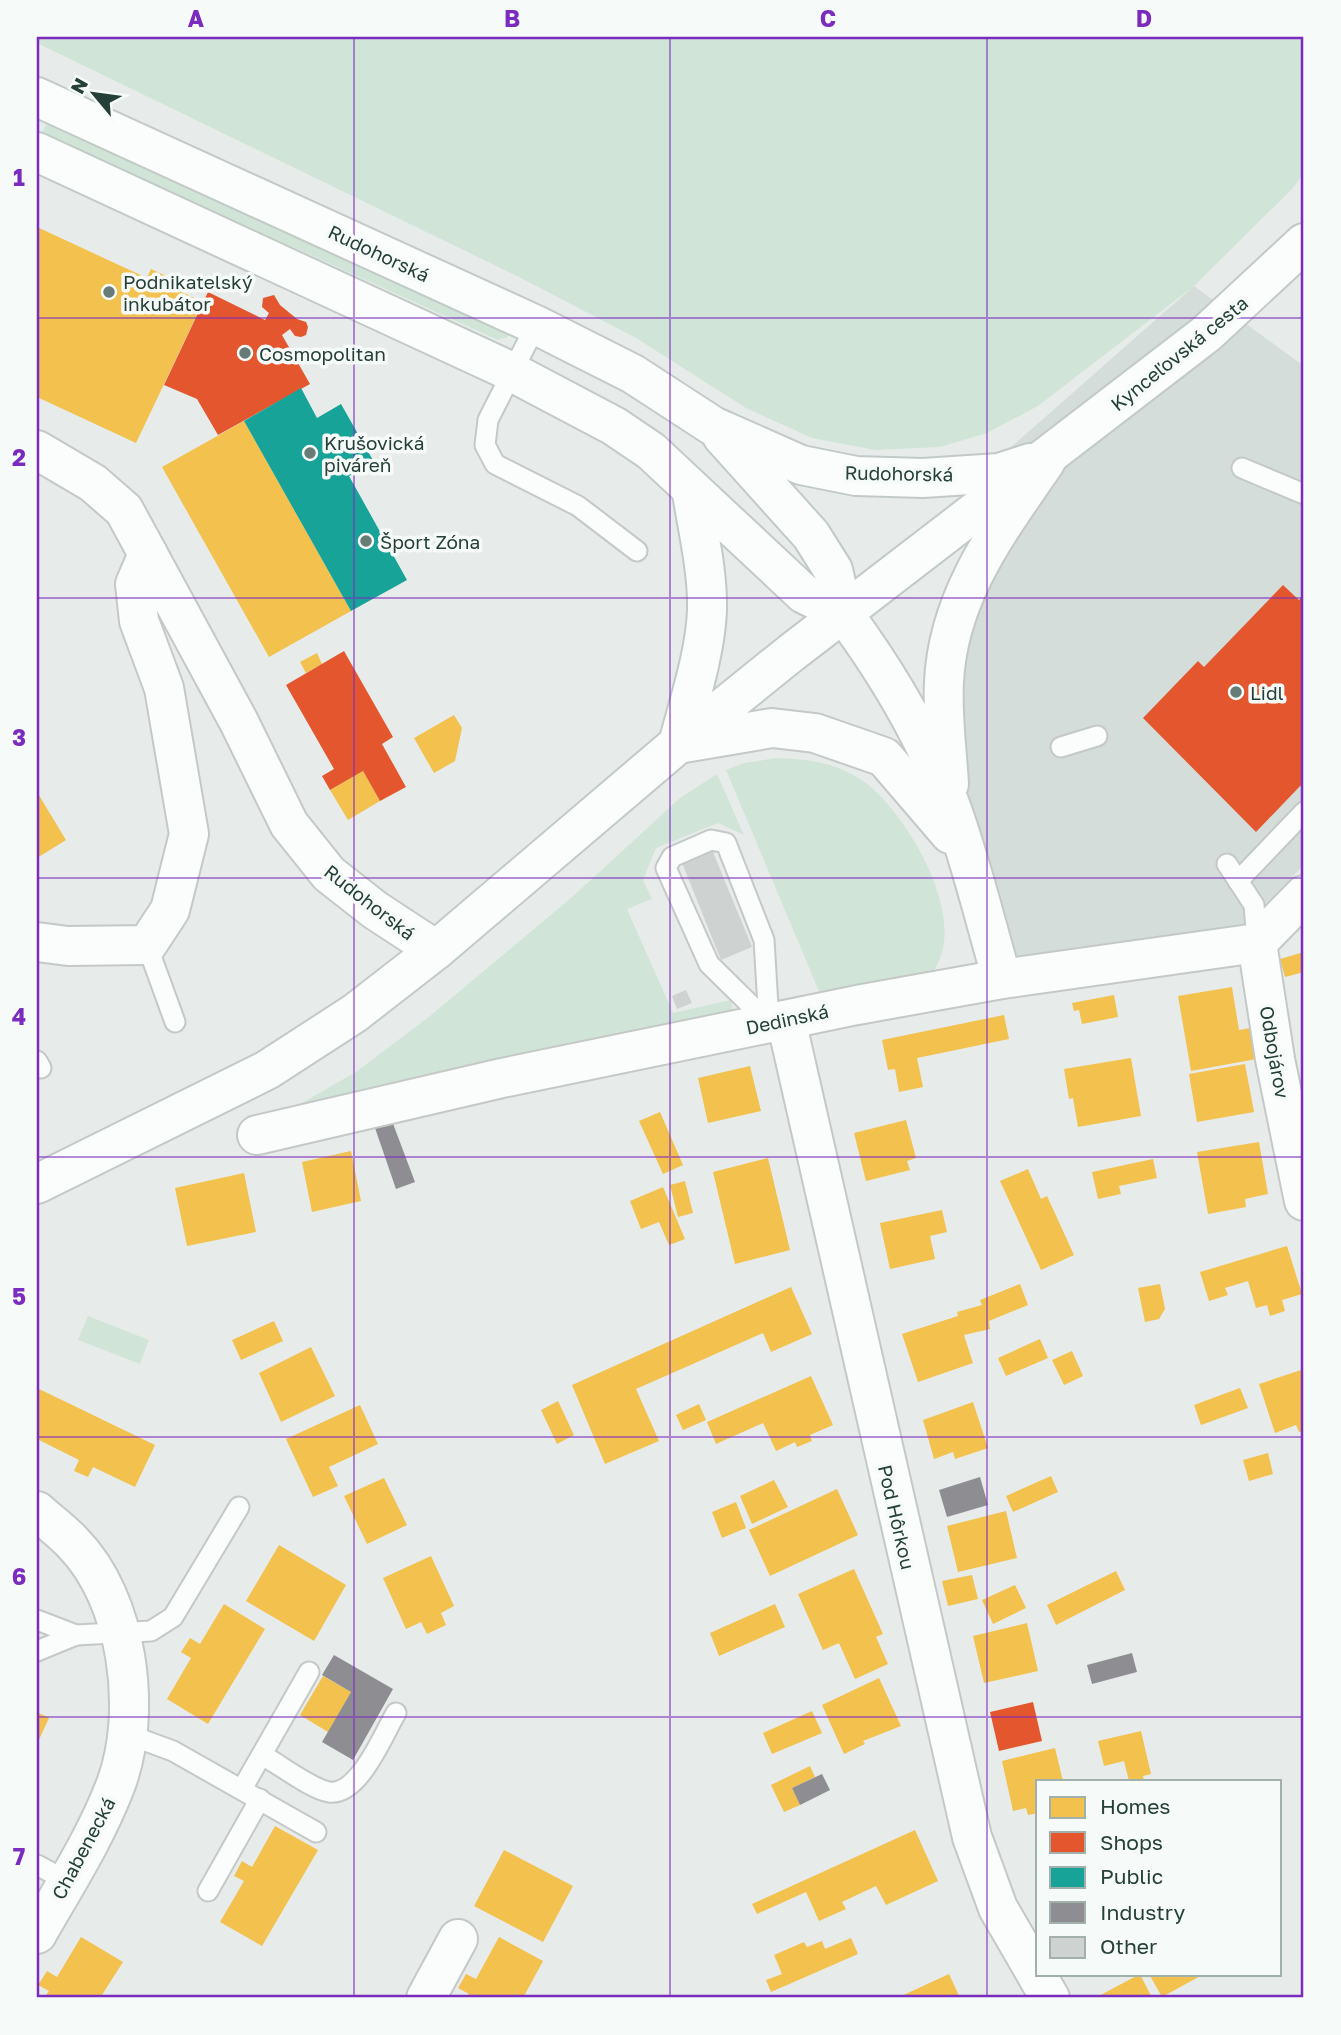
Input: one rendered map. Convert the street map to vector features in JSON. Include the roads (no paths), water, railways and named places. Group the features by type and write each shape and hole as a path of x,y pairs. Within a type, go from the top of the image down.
{"street":[{"name":"Rudohorská","path":"37,97 536,325 633,374 713,426 801,465 856,476 923,478 999,472 1049,457"},
{"path":"37,152 510,371 614,426 651,452 692,493 804,594 843,613 877,659 914,724 950,803 1002,979"},
{"name":"Kynceľovská cesta","path":"37,1184 267,1070 355,1013 436,950 678,744 843,613 1206,334 1304,243"},
{"name":"Rudohorská","path":"713,426 811,535 833,570 843,613"},
{"name":"Rudohorská","path":"37,450 93,483 124,510 239,722 289,824 329,874 375,910 436,950"},
{"path":"950,803 944,681 964,590 979,560 1049,457"},
{"path":"692,493 705,573 707,613 693,689 678,744 772,728 815,733 884,757 964,850"},
{"path":"37,942 68,946 147,945 170,910 189,834 164,688 139,621 135,584 148,554"},
{"path":"1257,943 1304,895"},
{"name":"Dedinská","path":"257,1135 502,1078 777,1021 1002,979 1257,943"},
{"name":"Odbojárov","path":"1257,943 1275,1059 1304,1201"},
{"name":"Pod Hôrkou","path":"777,1021 972,1838 998,1908 1036,1974"},
{"name":"Chabenecká","path":"37,1511 75,1544 108,1596 120,1633 129,1681 127,1734 117,1780 100,1822 52,1873 37,1934"},
{"path":"426,1998 458,1939"},
{"name":"Pod Hôrkou","path":"1037,1976 1050,1998"}],"lane":[{"path":"536,325 510,371 488,420 485,445 495,464 578,506 637,551"},
{"path":"1242,468 1304,494"},
{"path":"1061,747 1097,736"},
{"path":"1238,881 1304,812"},
{"path":"711,840 726,843 764,940 777,1021 709,964 666,868 672,857 711,840"},
{"path":"1227,864 1254,905 1257,943"},
{"path":"147,945 175,1022"},
{"path":"37,1651 76,1635 151,1631 173,1617 239,1507"},
{"path":"37,1620 76,1635"},
{"path":"242,1788 309,1672"},
{"path":"262,1755 326,1791 342,1792 356,1782 396,1713"},
{"path":"127,1734 173,1751 316,1832"},
{"path":"208,1891 260,1799"}],"place":[{"name":"Podnikatelský inkubátor","path":"109,292"},
{"name":"Cosmopolitan","path":"245,353"},
{"name":"Krušovická piváreň","path":"310,453"},
{"name":"Šport Zóna","path":"366,541"},
{"name":"Lidl","path":"1236,692"}]}
